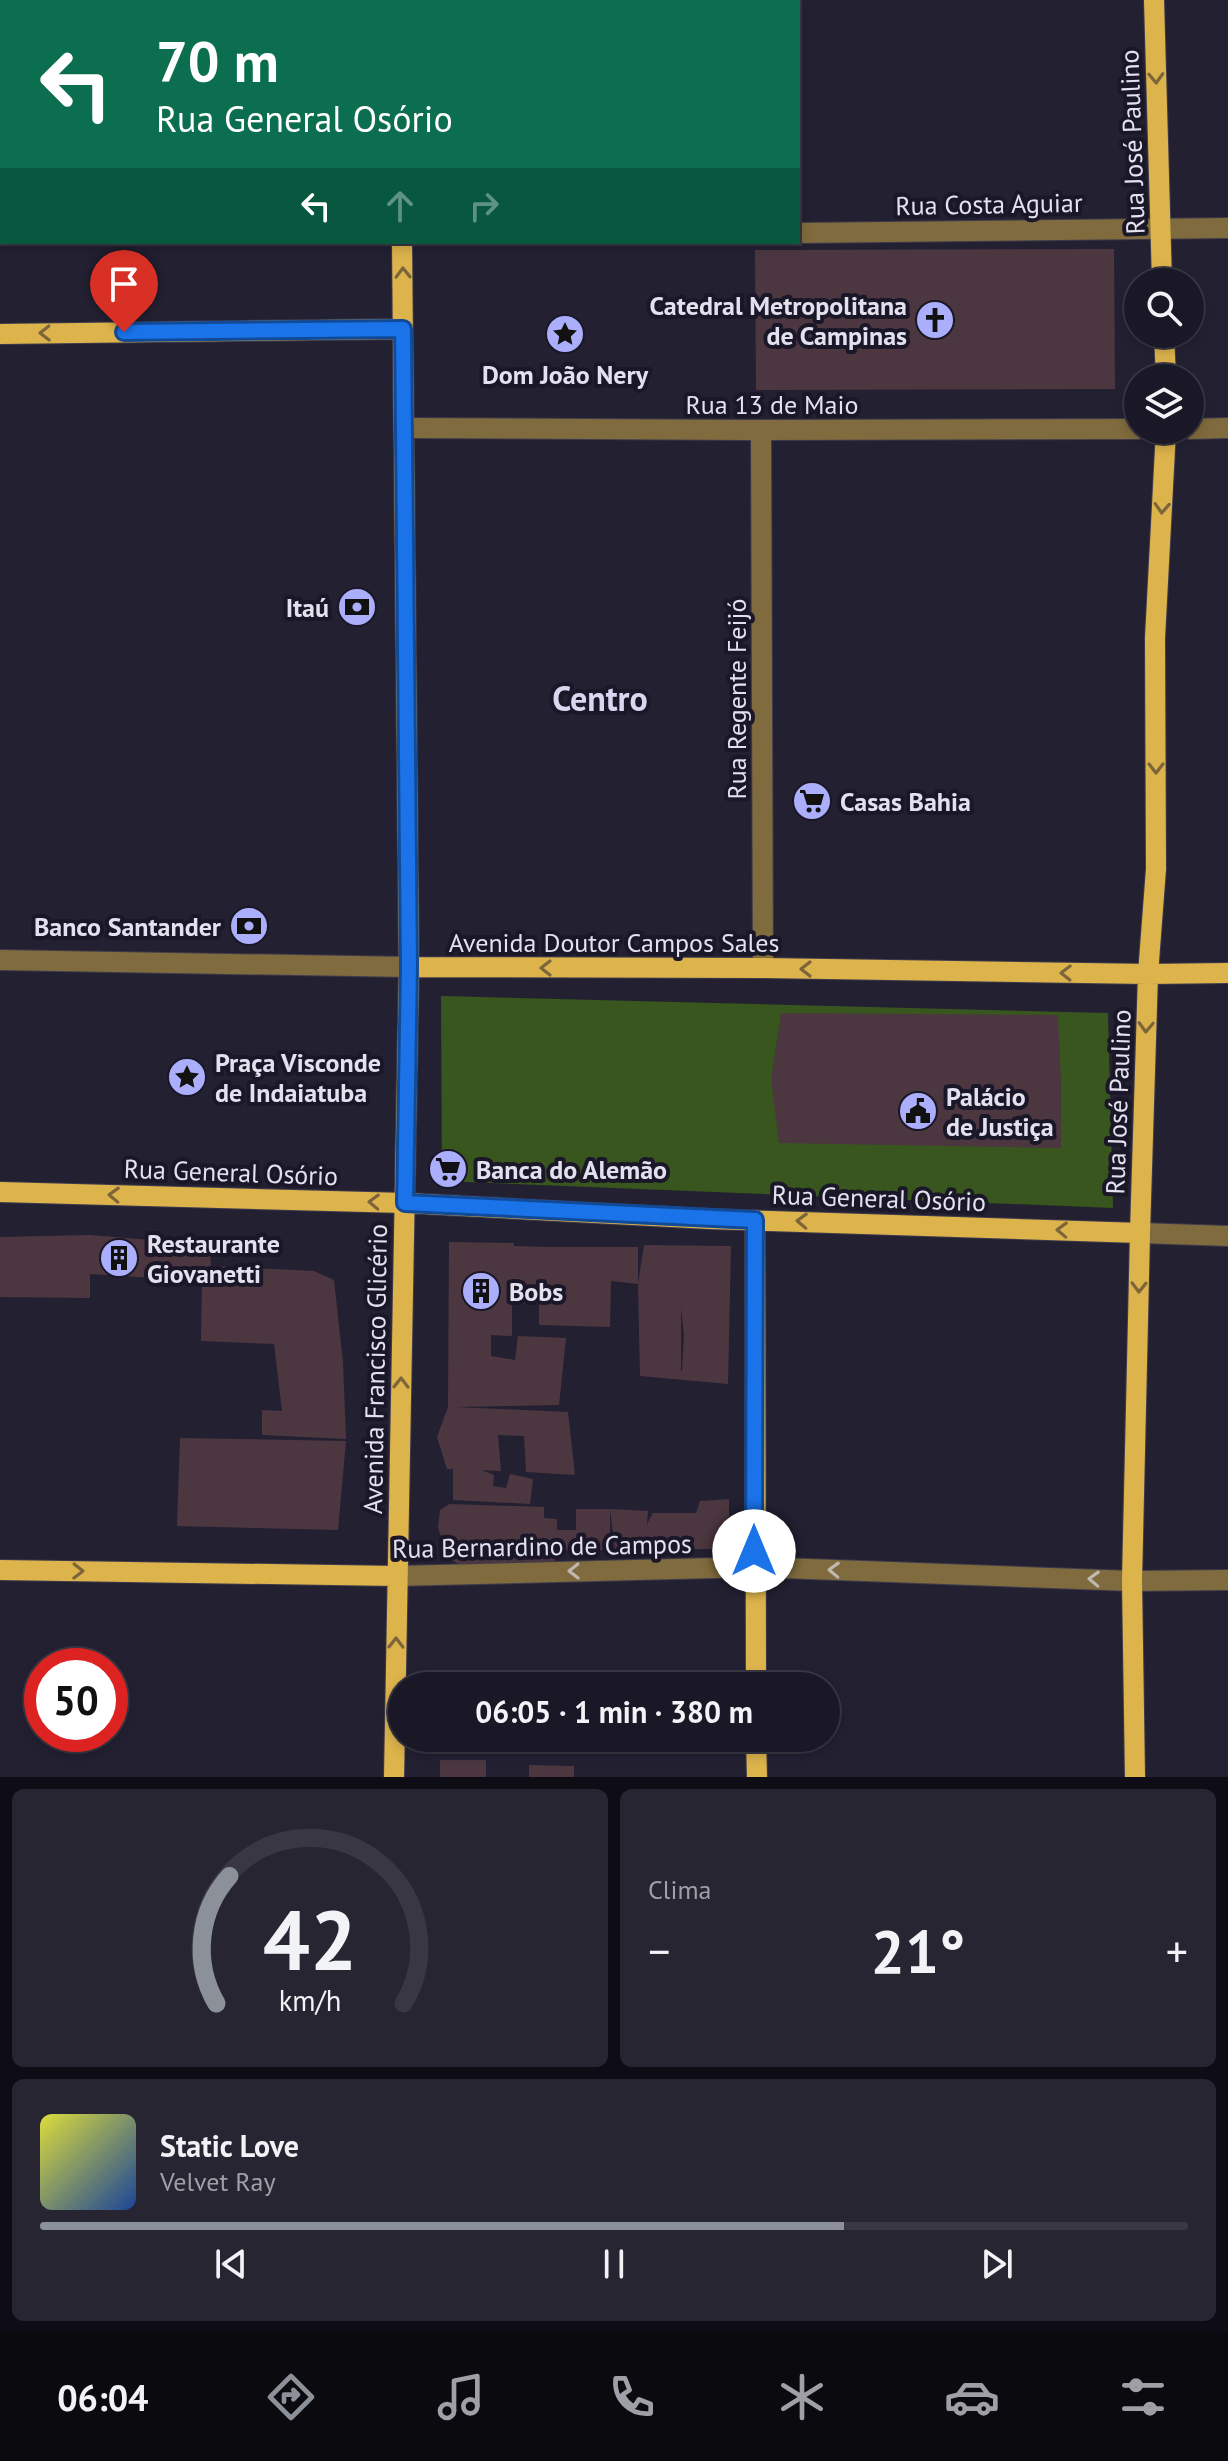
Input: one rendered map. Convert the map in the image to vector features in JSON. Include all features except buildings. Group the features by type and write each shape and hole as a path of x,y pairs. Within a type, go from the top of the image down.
{"main road":[{"name":"Rua José Paulino","path":"1154,0 1161,268"},
{"name":"Avenida Francisco Glicério","path":"394,1777 409,967 402,244"},
{"path":"0,334 403,329"},
{"name":"Rua José Paulino","path":"1135,1777 1132,1581 1148,974 1156,869 1155,638 1165,444"},
{"name":"Avenida Doutor Campos Sales","path":"409,967 1228,973"},
{"name":"Rua General Osório","path":"0,1192 405,1203 755,1220 1140,1233"},
{"path":"755,1220 756,1672"},
{"name":"Rua Bernardino de Campos","path":"0,1570 396,1576"},
{"path":"756,1752 757,1777"}],"street":[{"name":"Rua Costa Aguiar","path":"800,233 1228,228"},
{"name":"Rua 13 de Maio","path":"406,428 1124,429"},
{"path":"1204,429 1228,428"},
{"name":"Rua Regente Feijó","path":"761,430 763,968"},
{"name":"Avenida Doutor Campos Sales","path":"0,960 409,967"},
{"name":"Rua General Osório","path":"1140,1233 1228,1236"},
{"name":"Rua Bernardino de Campos","path":"396,1576 754,1567 1132,1581 1228,1580"}],"green space":[{"path":"441,996 1108,1013 1113,1208 442,1181"}],"place":[{"name":"Catedral Metropolitana de Campinas","path":"935,320"},
{"name":"Dom João Nery","path":"565,334"},
{"name":"Itaú","path":"357,607"},
{"name":"Casas Bahia","path":"812,801"},
{"name":"Banco Santander","path":"249,926"},
{"name":"Praça Visconde de Indaiatuba","path":"187,1077"},
{"name":"Palácio de Justiça","path":"918,1111"},
{"name":"Banca do Alemão","path":"448,1169"},
{"name":"Restaurante Giovanetti","path":"119,1258"},
{"name":"Bobs","path":"481,1291"}],"district":[{"name":"Centro","path":"600,698"}],"route":[{"path":"124,332 403,329 409,967 405,1203 755,1220 754,1551"}]}
